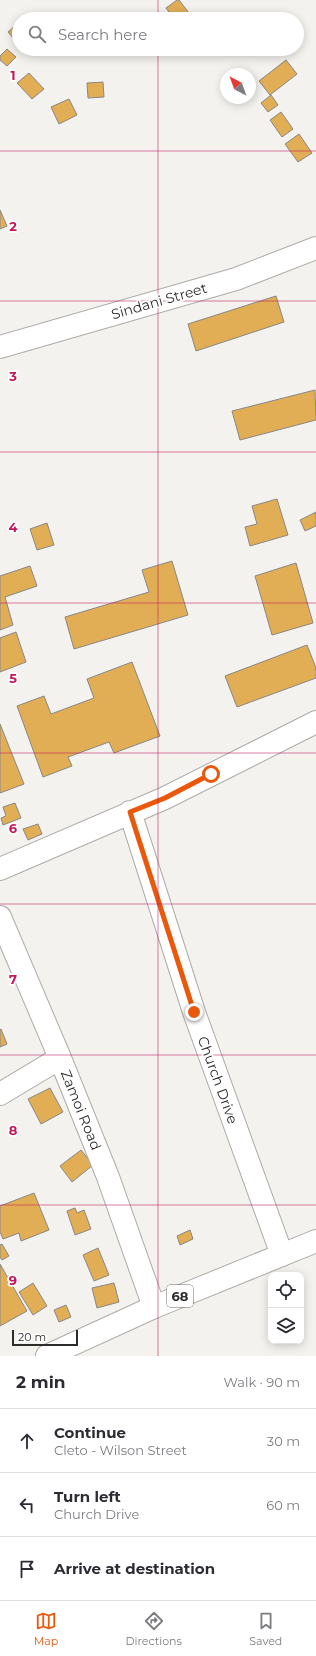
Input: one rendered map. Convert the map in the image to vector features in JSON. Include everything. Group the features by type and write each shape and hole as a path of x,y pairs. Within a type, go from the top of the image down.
{"street":[{"name":"Sindani Street","path":"0,347 236,279 316,248"},
{"path":"0,869 165,798 316,722"},
{"name":"Church Drive","path":"130,812 194,1012 282,1255"},
{"name":"Zamoi Road","path":"0,917 60,1058 108,1177 154,1307"},
{"path":"0,1094 60,1058"},
{"name":"68","path":"47,1356 154,1307 316,1241"}],"building":[{"path":"179,0 188,12 169,12 166,8"},
{"path":"12,28 12,37 8,32"},
{"path":"7,49 12,53 12,56 16,57 7,66 0,60 0,56"},
{"path":"286,60 297,74 270,95 259,81"},
{"path":"29,73 44,89 32,99 17,83"},
{"path":"103,82 104,97 88,98 87,83"},
{"path":"271,95 278,105 268,112 261,103"},
{"path":"69,99 77,115 59,124 51,107"},
{"path":"281,112 293,129 282,137 270,120"},
{"path":"299,134 312,153 298,162 285,144"},
{"path":"0,210 7,226 0,229"},
{"path":"276,296 284,322 196,351 188,324"},
{"path":"315,390 316,420 240,440 232,411"},
{"path":"277,499 288,535 250,546 245,527 257,524 252,506"},
{"path":"316,512 316,526 305,531 300,520"},
{"path":"47,523 54,545 37,550 30,529"},
{"path":"172,561 188,615 74,649 65,617 149,592 142,570"},
{"path":"296,563 313,623 272,635 255,576"},
{"path":"30,566 37,586 5,597 13,625 0,630 0,576"},
{"path":"16,632 26,662 0,672 0,638"},
{"path":"307,645 316,668 316,678 237,707 225,676"},
{"path":"132,662 160,736 114,753 109,742 68,757 72,766 43,777 17,706 44,696 51,714 94,698 87,679"},
{"path":"0,724 24,784 0,793"},
{"path":"15,803 21,818 3,825 1,818 6,816 3,807"},
{"path":"38,824 42,834 28,840 23,829"},
{"path":"1,1029 7,1044 0,1047 0,1030"},
{"path":"50,1088 63,1112 41,1124 28,1099"},
{"path":"81,1150 93,1165 72,1182 60,1166"},
{"path":"34,1193 49,1230 21,1241 19,1233 3,1239 0,1232 0,1206"},
{"path":"75,1208 77,1213 84,1210 91,1229 75,1235 67,1211"},
{"path":"190,1230 193,1239 180,1245 177,1236"},
{"path":"2,1244 9,1256 2,1260 0,1257 0,1245"},
{"path":"98,1248 109,1275 94,1281 83,1255"},
{"path":"0,1264 27,1311 0,1326"},
{"path":"33,1283 47,1306 33,1315 19,1292"},
{"path":"114,1283 119,1302 97,1308 92,1288"},
{"path":"66,1305 71,1317 59,1322 54,1310"}],"route":[{"path":"194,1012 130,812 165,798 211,774"}]}
